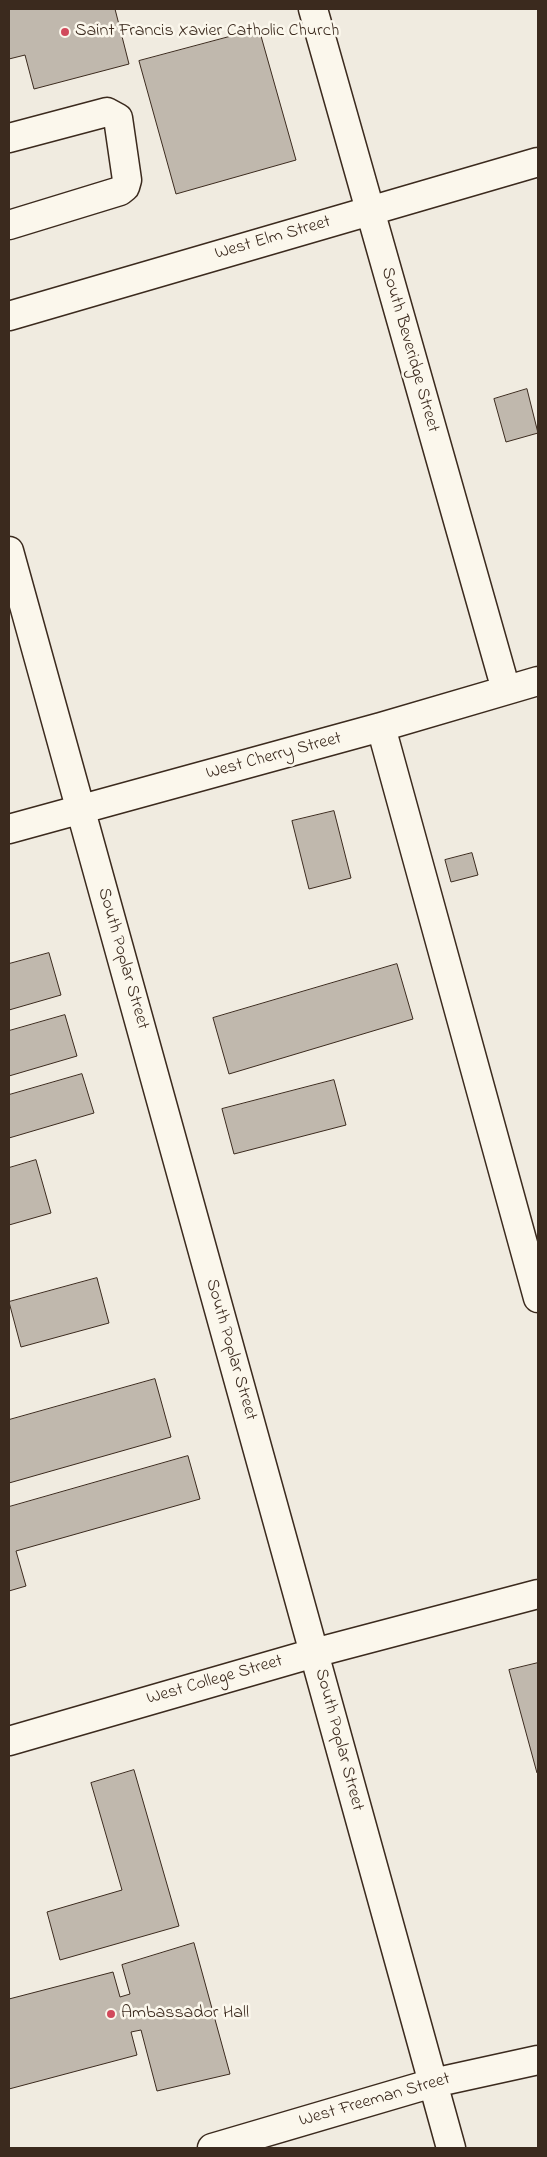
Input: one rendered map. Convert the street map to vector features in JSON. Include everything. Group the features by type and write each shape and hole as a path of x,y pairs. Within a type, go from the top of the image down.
{"street":[{"name":"South Beveridge Street","path":"313,9 506,690"},
{"path":"9,138 107,112 118,118 127,180 125,187 120,191 9,225"},
{"name":"West Elm Street","path":"9,316 538,162"},
{"name":"South Poplar Street","path":"10,564 452,2148"},
{"name":"West Cherry Street","path":"9,829 382,727 538,681"},
{"path":"382,727 538,1298"},
{"name":"West College Street","path":"9,1741 314,1653 538,1594"},
{"name":"West Freeman Street","path":"212,2148 433,2083 538,2060"}],"building":[{"name":"Saint Francis Xavier Catholic Church","path":"9,9 115,9 129,64 34,89 25,55 9,59"},
{"path":"259,29 296,160 176,194 139,61"},
{"path":"527,389 538,433 506,442 494,399"},
{"path":"334,811 351,878 309,889 292,821"},
{"path":"472,853 478,875 451,882 445,860"},
{"path":"49,953 61,995 9,1010 9,964"},
{"path":"397,964 413,1019 229,1074 213,1018"},
{"path":"65,1015 77,1056 9,1076 9,1031"},
{"path":"82,1074 94,1113 9,1138 9,1095"},
{"path":"334,1080 346,1125 234,1154 222,1109"},
{"path":"36,1160 51,1213 9,1225 9,1168"},
{"path":"97,1278 109,1323 21,1347 9,1302"},
{"path":"155,1379 171,1437 9,1483 9,1420"},
{"path":"188,1456 200,1499 16,1551 26,1586 9,1591 9,1507"},
{"path":"538,1663 538,1773 537,1773 509,1670"},
{"path":"134,1770 179,1926 60,1960 47,1912 122,1890 91,1783"},
{"name":"Ambassador Hall","path":"194,1943 230,2074 157,2091 141,2030 131,2032 137,2055 9,2089 9,1999 113,1972 120,1997 130,1994 122,1965"}],"place":[{"name":"Saint Francis Xavier Catholic Church","path":"65,32"},
{"name":"Ambassador Hall","path":"111,2014"}]}
